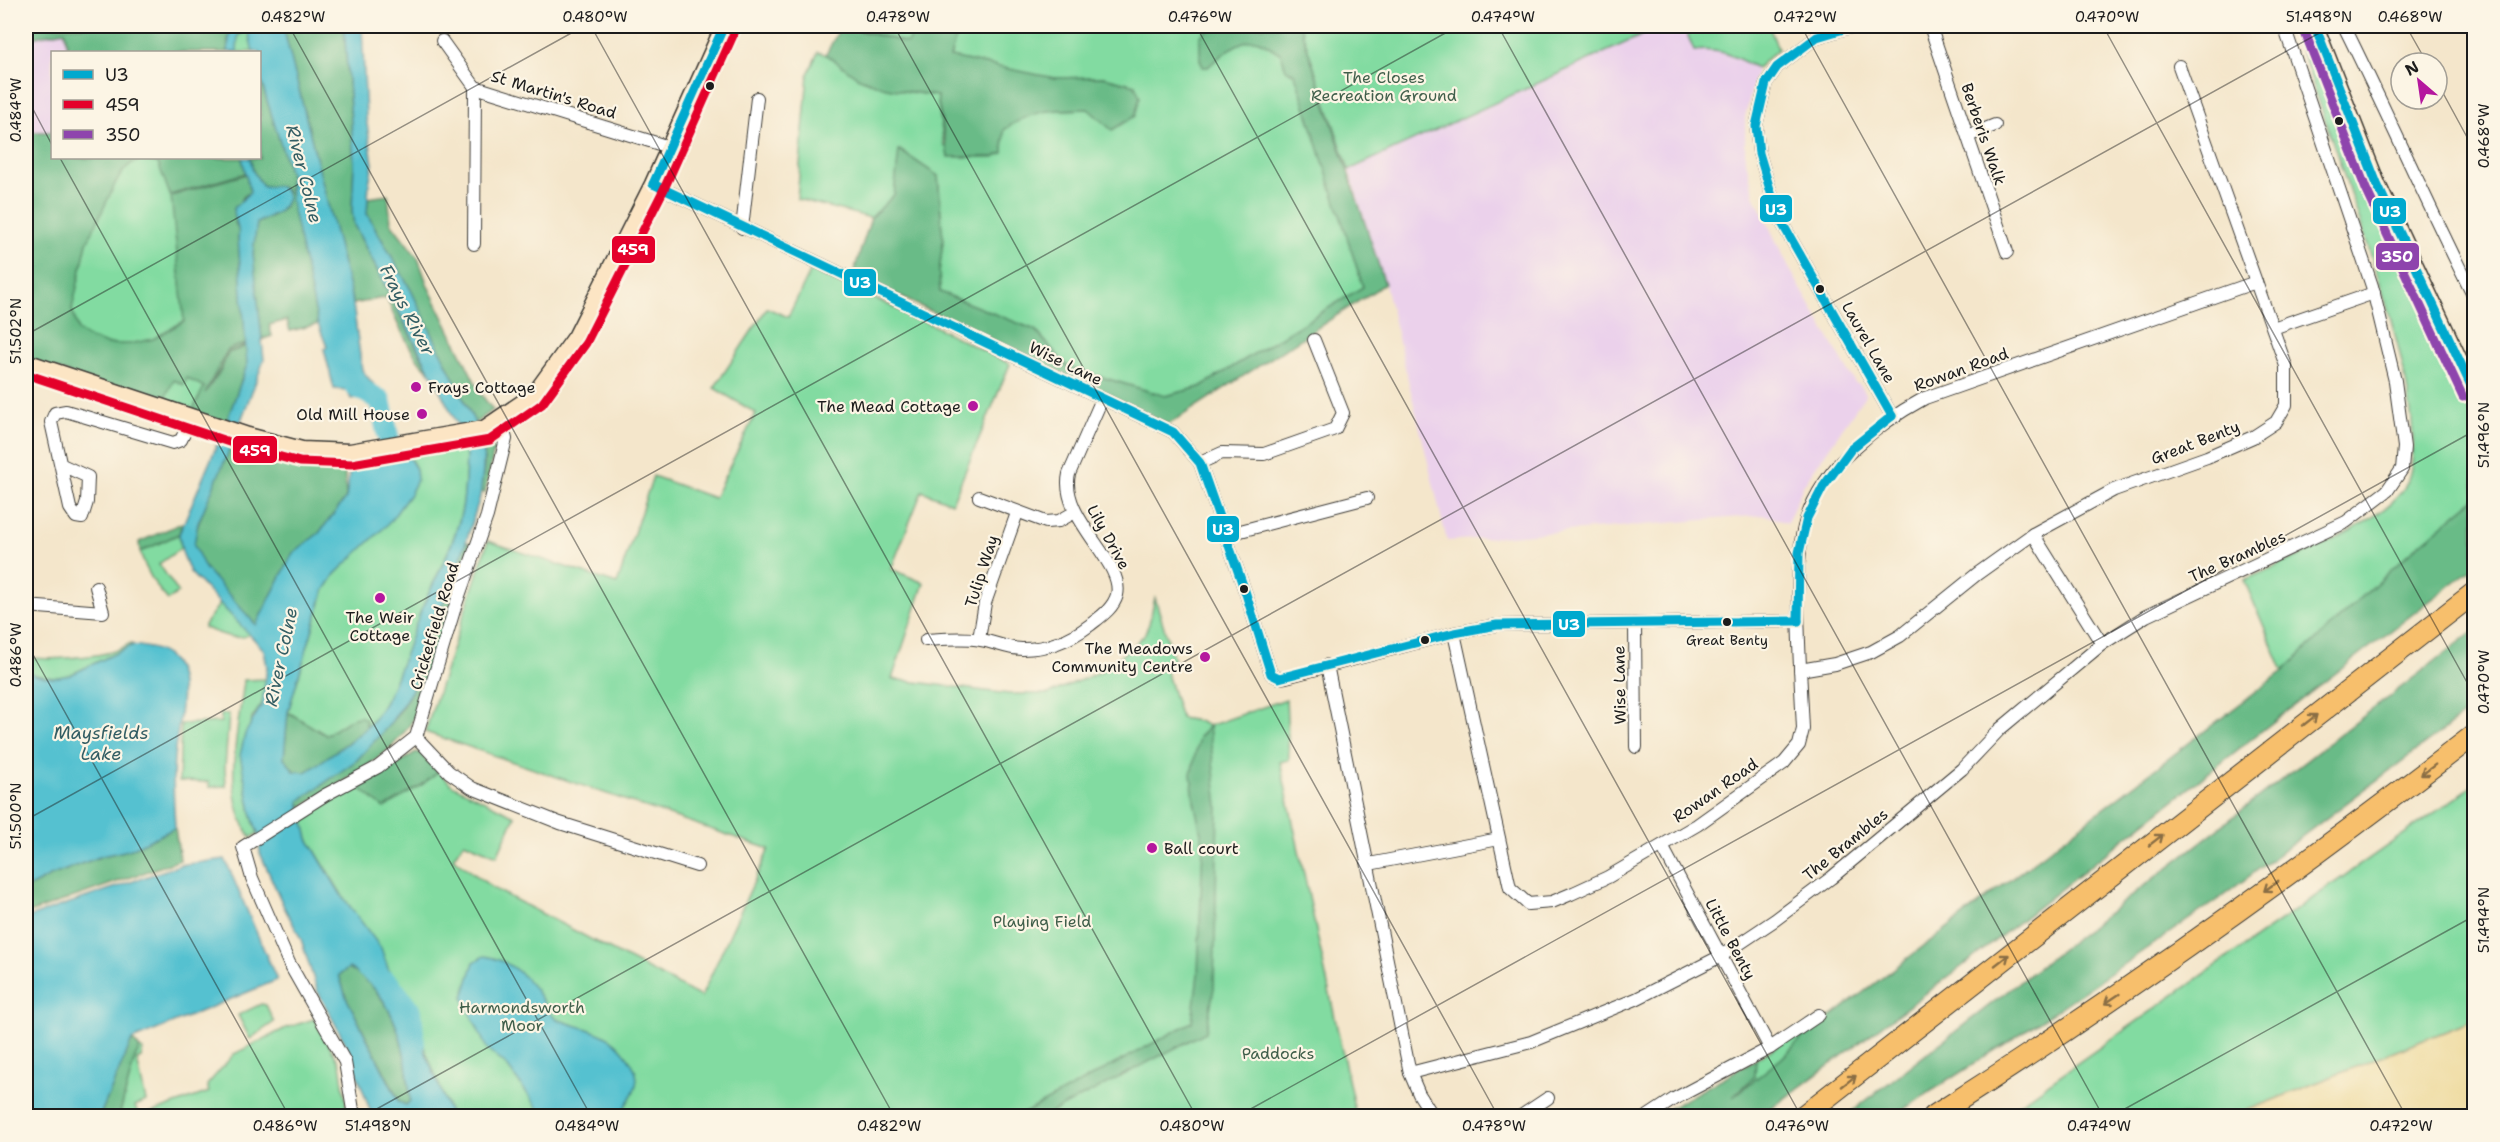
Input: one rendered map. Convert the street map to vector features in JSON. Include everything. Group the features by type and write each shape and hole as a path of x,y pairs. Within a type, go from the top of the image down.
{"highway":[{"path":"1803,1116 2475,593"},
{"path":"1934,1116 2136,983 2349,830 2475,735"}],"street":[{"path":"26,362 248,436 302,450 350,452 484,429 501,420 534,395 569,349 607,279 653,184 724,26"},
{"name":"Laurel Lane","path":"1854,26 1817,37 1777,67 1766,83 1756,126 1759,153 1778,216 1892,416"},
{"name":"Berberis Walk","path":"1930,26 2007,252"},
{"name":"The Brambles","path":"1410,1074 1531,1042 1636,999 1721,956 1774,920 1839,870 1962,769 2000,729 2102,644 2146,616 2346,522 2387,491 2402,469 2404,447 2395,381 2374,293 2284,26"},
{"path":"2315,26 2377,184 2475,392"},
{"path":"2344,26 2385,108 2412,173 2475,297"},
{"path":"442,41 475,87"},
{"name":"Great Benty","path":"1800,670 1835,664 1871,652 1900,636 1977,574 2033,534 2114,490 2207,458 2253,437 2276,422 2286,405 2286,366 2179,66"},
{"name":"St Martin's Road","path":"474,244 475,87 669,147"},
{"path":"742,228 757,98"},
{"path":"1968,136 1995,125"},
{"name":"Wise Lane","path":"653,184 1173,432 1200,463 1271,674 1283,678 1454,633 1497,625 1798,621"},
{"name":"Rowan Road","path":"1499,839 1510,888 1528,904 1552,902 1608,877 1662,846 1697,825 1784,763 1799,745 1803,729 1798,621 1799,553 1807,518 1823,487 1851,449 1892,416 1924,398 2256,282"},
{"path":"2273,328 2374,293"},
{"path":"1200,463 1221,453 1264,454 1335,429 1343,413 1314,340"},
{"name":"Lily Drive","path":"926,640 978,639 1021,649 1056,645 1074,638 1108,611 1117,594 1114,574 1075,512 1066,486 1069,474 1102,399"},
{"path":"62,465 51,422 55,413 61,411 173,443 181,440 192,417"},
{"name":"Cricketfield Road","path":"416,737 455,607 487,516 506,439 501,420"},
{"path":"979,497 1046,522 1064,520 1075,512"},
{"path":"1226,535 1367,498"},
{"name":"Tulip Way","path":"978,639 986,603 1017,513"},
{"path":"2033,534 2102,644"},
{"path":"26,606 103,612 96,587"},
{"name":"Wise Lane","path":"1635,623 1636,747"},
{"path":"1369,864 1499,839 1454,633"},
{"path":"1327,665 1410,1074 1433,1116"},
{"path":"354,1116 345,1062 288,963 252,878 243,847 325,795 378,767 416,737 449,772 472,788 560,822 697,866"},
{"name":"Little Benty","path":"1662,846 1770,1048"},
{"path":"1647,1116 1674,1099 1770,1048 1819,1015"},
{"path":"1521,1116 1548,1098"}],"shaded area":[{"path":"26,26 64,26 68,51 51,51 51,132 26,132"},
{"path":"1662,26 1684,26 1694,50 1709,48 1722,51 1757,68 1745,117 1745,157 1754,195 1788,266 1855,383 1860,385 1866,394 1804,484 1787,523 1765,515 1447,541 1385,284 1349,170"}],"green space":[{"path":"64,26 344,26 354,225 389,293 387,297 353,304 318,324 290,331 287,320 269,325 272,336 227,352 220,369 194,412 26,359 26,132 51,132 51,159 261,159 261,51 68,51"},
{"path":"239,26 230,33 228,51 68,51 65,31 26,39 26,27"},
{"path":"283,26 344,26 354,162 352,211 354,225 428,370 410,347 387,297 353,304"},
{"path":"841,26 907,43 917,26 959,26 950,57 1054,78 1104,77 1135,85 1140,97 1135,116 1112,130 1088,109 1034,114 1004,130 1003,153 994,157 948,157 937,96 886,88 857,77 826,54"},
{"path":"848,26 917,26 907,43"},
{"path":"959,26 1219,26 1206,31 1200,37 1208,67 1218,57 1246,41 1259,41 1281,54 1286,69 1295,74 1313,125 1363,287 1200,387 1165,396 1068,367 1035,330 940,292 939,272 943,241 938,176 900,150 894,195 871,218 797,199 808,74 818,52 829,56 859,77 878,85 937,96 944,146 1003,153 1004,130 1021,118 1040,111 1088,109 1135,85 1104,77 1054,78 950,57"},
{"path":"1219,26 1300,26 1385,284 1168,425 853,274 871,218 894,195 899,150 938,176 943,241 939,272 940,292 1035,330 1068,367 1165,396 1200,387 1363,287 1295,74 1286,69 1281,54 1262,42 1253,40 1239,44 1208,67 1203,67 1200,60 1200,37 1206,31"},
{"name":"The Closes Recreation Ground","path":"1300,26 1662,26 1349,170"},
{"path":"1684,26 1769,26 1778,49 1757,68 1719,52 1694,51"},
{"path":"2293,26 2299,26 2332,105 2474,421 2474,499 2408,554 2283,671 2244,580 2307,553 2354,529 2375,515 2392,502 2404,488 2412,461 2412,425 2396,337 2369,248"},
{"path":"261,81 290,174 290,189 286,191 282,187 263,187 253,171 250,159 261,159"},
{"path":"26,132 51,132 51,159 242,159 246,173 170,195 158,163 141,160 125,169 116,182 87,243 72,309 78,330 90,338 107,344 129,344 153,339 184,321 171,196 246,174 250,192 243,197 235,223 240,231 238,238 247,344 228,350 205,393 221,370 228,353 247,346 247,365 225,426 26,359","holes":["187,378 204,387 192,411 165,398 174,380 184,385"]},
{"path":"291,192 318,324 290,331 287,320 269,325 272,336 262,339 256,296 254,237 257,223 282,209 287,193"},
{"path":"388,195 391,223 418,258 428,286 481,394 493,410 475,423 411,290 367,214 368,198"},
{"path":"811,270 920,319 1010,364 952,503 922,491 891,569 924,583 892,679 1009,694 1048,694 1100,672 1132,647 1144,635 1155,598 1174,660 1164,664 1181,718 1209,726 1286,699 1289,760 1280,762 1356,1116 451,1116 411,1012 390,985 390,974 308,839 302,816 414,753 420,753 452,785 515,816 497,856 464,842 453,858 493,888 701,997 769,849 425,732 488,541 617,584 653,476 714,498 756,413 714,388 767,308 788,317"},
{"path":"481,438 492,439 494,450 485,493 480,492 485,458"},
{"path":"234,439 307,462 344,458 346,498 319,533 293,553 256,625 211,576 197,554 194,544 198,524"},
{"path":"466,441 464,492 459,522 423,607 400,670 377,716 362,730 284,752 288,712 324,591 335,574 395,514 416,469 405,448"},
{"path":"2474,499 2474,567 1968,962 1761,1116 1656,1116 1756,1059 1755,1076 1733,1097 1782,1058 1823,1017 1827,1020 2283,671 2408,554"},
{"path":"182,523 179,534 140,552 139,542"},
{"path":"179,534 181,548 159,564 178,592 168,600 151,578 140,552"},
{"path":"466,542 471,543 415,716 394,744 380,757 301,807 299,801 357,760 398,714 412,690 423,642 450,590"},
{"path":"221,602 250,634 233,637 204,628"},
{"path":"2474,631 2474,707 2223,896 2051,1014 1893,1116 1846,1116"},
{"path":"131,643 133,645 70,675 53,678 34,675 26,669 26,657 83,657 114,651"},
{"path":"266,679 262,704 252,718 244,777 252,817 258,833 251,838 236,801 234,760 244,680"},
{"path":"288,712 326,735 349,720 360,716 366,720 366,729 314,767 305,772 294,771 284,758"},
{"path":"221,714 229,714 226,786 209,787 209,782 179,781 181,724 221,722"},
{"path":"1209,726 1218,806 1214,988 1206,1032 1045,1116 1019,1116 1192,1022 1198,974 1203,843 1191,774 1199,737"},
{"path":"416,752 420,753 438,772 422,785 384,808 357,786 384,774"},
{"path":"2474,785 2474,1020 2233,1116 2002,1116"},
{"path":"175,828 180,860 26,914 26,889 50,876 102,856 129,850"},
{"path":"349,968 378,993 396,1026 406,1063 410,1101 406,1105 400,1102 346,997 339,975"},
{"path":"261,1004 266,1005 274,1022 250,1039 238,1015"},
{"path":"314,1019 340,1064 348,1116 142,1116 209,1092 207,1085 234,1054 286,1028"},
{"path":"1821,1019 1782,1058 1715,1111 1756,1059"},
{"path":"132,1040 140,1048 135,1058 119,1116 102,1116 101,1113"},
{"path":"140,1048 143,1050 141,1058 137,1060 146,1101 135,1106 139,1116 119,1116 135,1058"}],"sand":[{"path":"2474,1020 2474,1116 2233,1116"}],"water":[{"path":"236,26 283,26 353,304 362,370 387,401 376,403 371,396 351,399 347,390 334,389 324,349 327,347 318,324 291,201 290,174 261,81 261,51 253,51 248,31 238,35 237,51 228,51 229,34"},
{"name":"Frays River","path":"344,26 362,26 366,117 373,164 367,214 411,290 474,421 484,444 483,471 480,497 461,558 450,590 423,642 412,690 390,724 357,760 299,801 308,839 340,893 381,948 390,974 390,985 410,1013 451,1116 372,1116 348,1048 317,990 301,939 260,853 258,833 252,817 240,755 245,734 262,704 267,667 264,650 190,572 182,552 179,534 225,426 247,365 238,231 234,208 250,192 242,159 250,159 253,171 263,187 282,188 288,199 280,211 257,223 253,253 264,360 234,439 198,523 194,545 205,568 256,625 293,553 319,533 346,498 348,458 404,449 416,469 417,480 389,523 335,574 324,591 288,712 284,758 294,771 305,772 365,729 392,688 423,606 455,534 466,475 466,441 354,225 352,211 354,162","holes":["349,968 365,979 388,1008 402,1044 410,1101 406,1105 399,1102 346,997 339,975"]},
{"name":"Maysfields Lake","path":"133,645 150,648 166,655 174,663 179,673 182,697 173,767 175,828 129,850 102,856 50,876 26,889 26,669 34,675 53,678 70,675"},
{"path":"225,859 277,980 132,1040 101,1113 102,1116 26,1116 26,918 180,865"},
{"path":"484,956 502,961 517,971 530,983 554,1017 602,1035 623,1051 635,1069 637,1077 634,1091 619,1116 544,1116 506,1065 487,1049 463,997 474,962"}],"waterway":[{"name":"River Colne","path":"355,386 380,400 392,454 385,464"},
{"name":"River Colne","path":"367,968 390,985 411,1012 414,1045"}],"transit line":[{"name":"U3","path":"653,184 724,26"},
{"name":"U3","path":"1854,26 1817,37 1777,67 1766,83 1756,126 1759,153 1778,216 1892,416"},
{"name":"U3","path":"2315,26 2377,184 2474,392"},
{"name":"350","path":"2304,30 2366,189 2463,397"},
{"name":"459","path":"26,374 244,447 300,462 352,464 490,440 542,404 586,343 664,189 735,31"},
{"name":"U3","path":"653,184 1173,432 1200,463 1246,594 1271,674 1279,678 1454,633 1497,625 1798,621"},
{"name":"U3","path":"1798,621 1799,553 1807,518 1823,487 1851,449 1892,416"}],"place":[{"name":"Frays Cottage","path":"416,387"},
{"name":"The Mead Cottage","path":"973,406"},
{"name":"Old Mill House","path":"422,414"},
{"name":"The Weir Cottage","path":"380,598"},
{"name":"Great Benty","path":"1727,622"},
{"name":"The Meadows Community Centre","path":"1205,657"},
{"name":"Ball court","path":"1152,848"}],"park label":[{"name":"Playing Field","path":"1042,921"},
{"name":"Harmondsworth Moor","path":"522,1016"},
{"name":"Paddocks","path":"1278,1053"}]}
